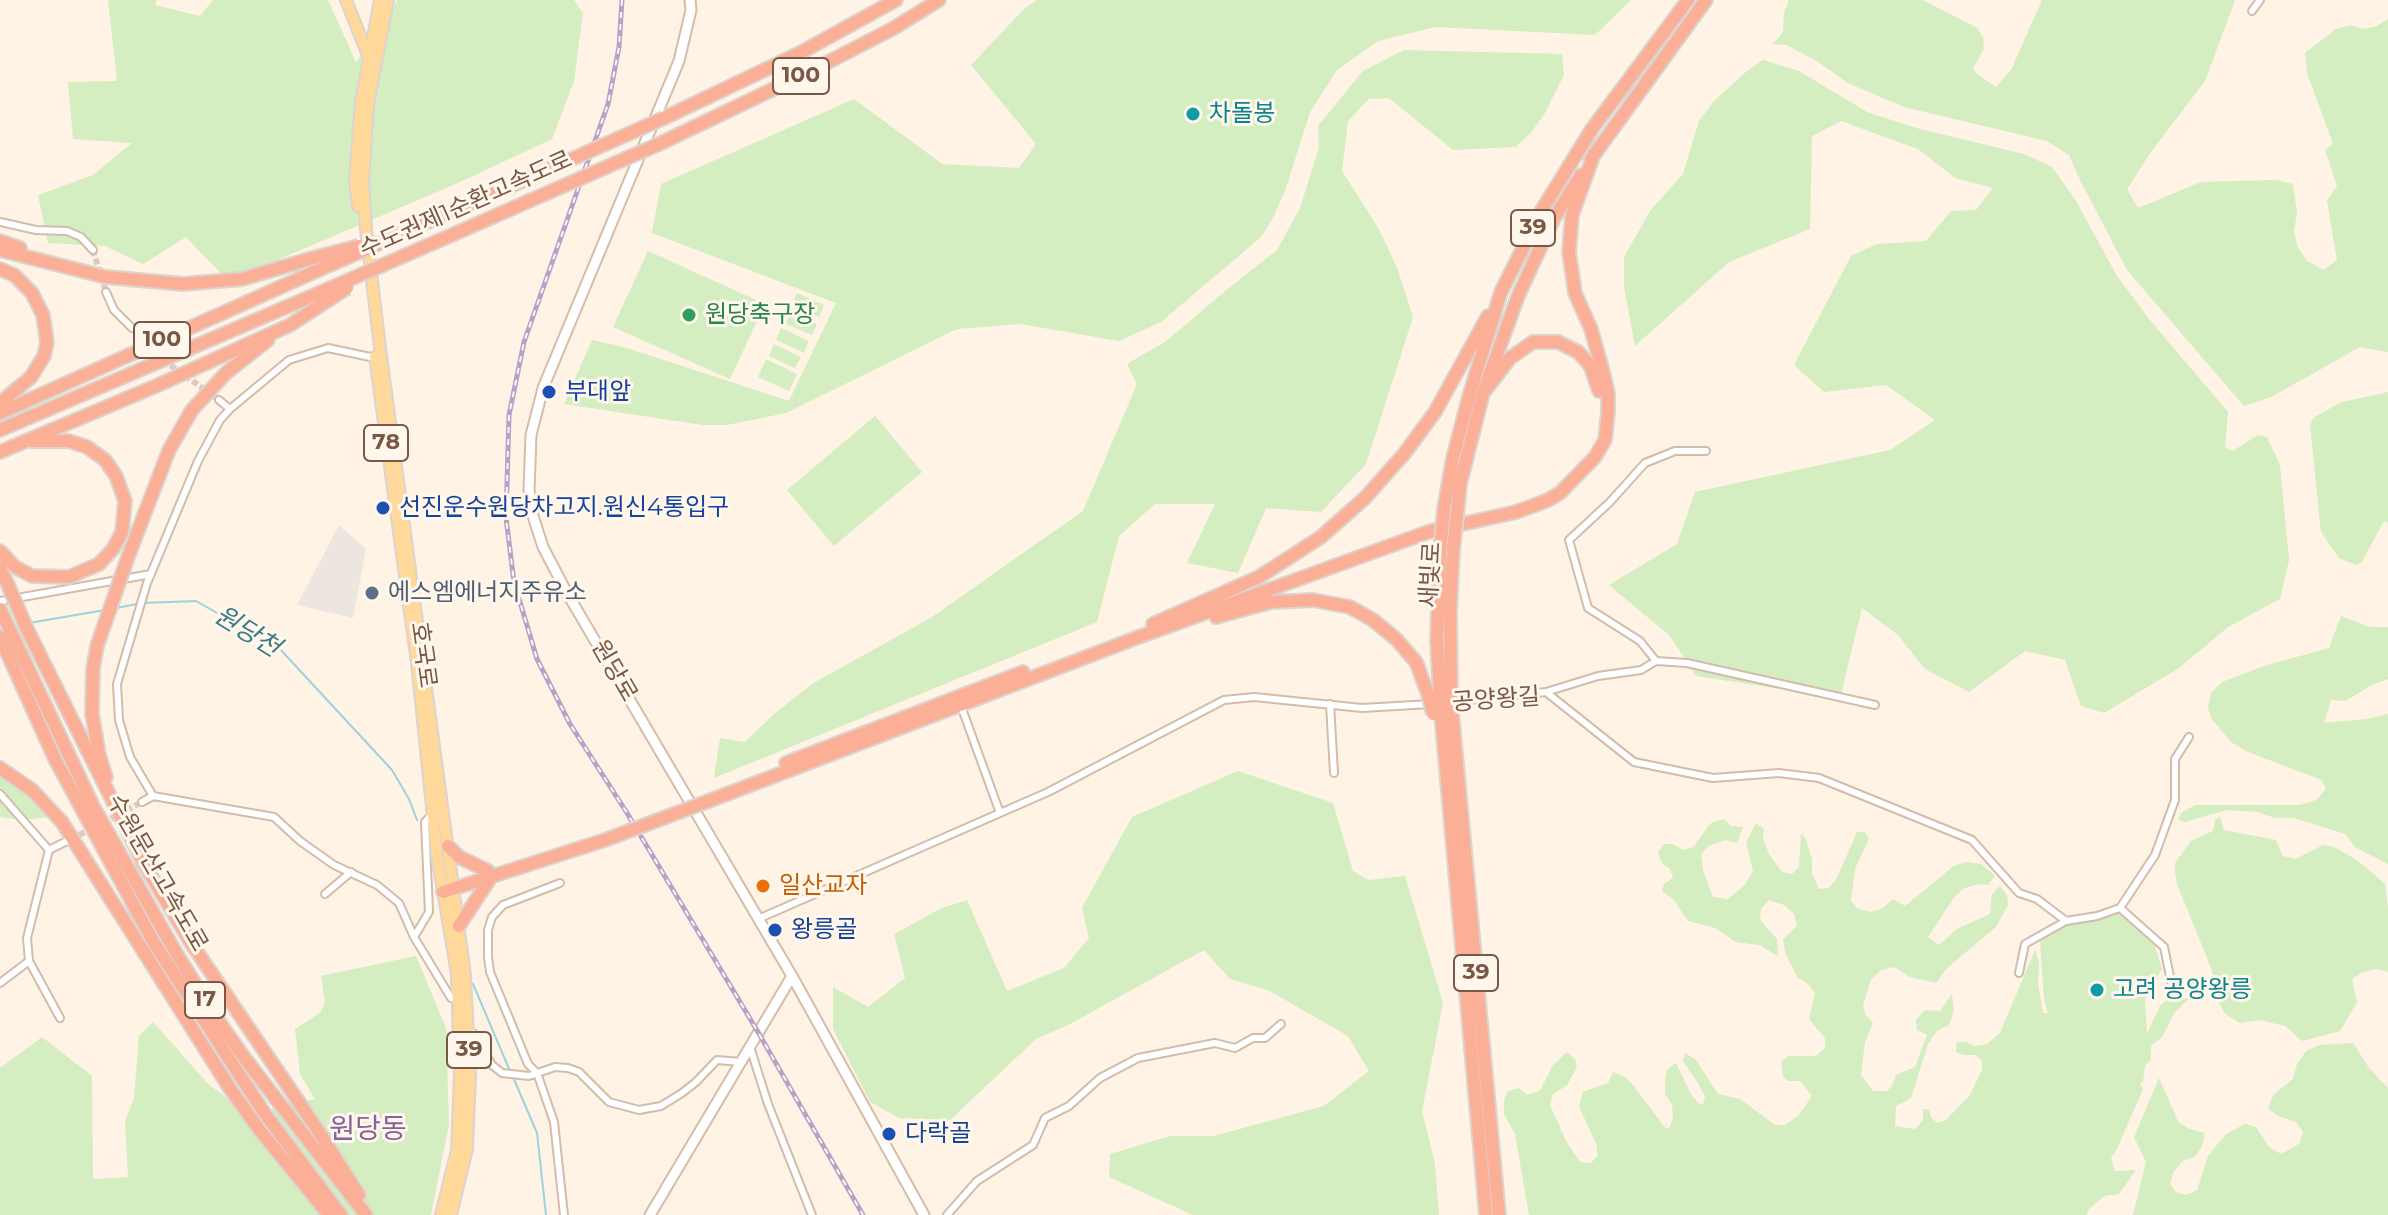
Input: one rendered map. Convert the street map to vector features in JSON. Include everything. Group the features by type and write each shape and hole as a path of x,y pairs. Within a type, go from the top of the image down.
{"highway":[{"name":"수도권제1순환고속도로","path":"4,406 664,118 798,54 896,0"},
{"name":"수도권제1순환고속도로","path":"0,430 323,297 382,266 659,144 811,71 894,28 939,0"},
{"name":"새빛로","path":"1446,551 1444,509 1453,458 1501,292 1542,210 1592,129 1688,0"},
{"name":"새빛로","path":"1499,1215 1440,696 1437,625 1446,551 1483,393 1518,296 1554,218 1594,154 1706,0"},
{"path":"1134,636 1431,531 1516,512 1546,501 1572,483 1595,457 1605,440 1608,412 1608,393 1602,368 1591,329 1575,293 1569,252 1572,215 1594,154"},
{"path":"0,250 106,277 155,284 218,283 393,238"},
{"path":"0,241 106,277"},
{"path":"0,269 14,275 32,293 39,303 46,328 44,356 39,367 4,406"},
{"path":"1134,636 1259,577 1321,537 1365,498 1404,454 1435,412 1501,292"},
{"path":"144,864 99,755 92,713 97,646 169,450 192,410 226,373 323,297"},
{"path":"0,452 290,325"},
{"path":"448,888 603,837 959,700 1430,526 1539,497 1562,485 1577,471 1594,445 1600,425 1599,384 1578,352 1558,342 1533,342 1510,358 1483,393"},
{"path":"0,551 15,567 32,576 69,577 90,570 108,556 119,540 125,523 123,491 111,468 95,452 69,441 24,441"},
{"path":"0,568 87,753 144,864 191,943 317,1129 369,1215"},
{"path":"1134,636 1271,602 1313,600 1350,607 1373,620 1396,639 1440,696"},
{"name":"수원문산고속도로","path":"0,609 5,634 55,759 154,943 265,1114 341,1215"},
{"name":"수원문산고속도로","path":"5,634 101,821 199,991 246,1060 369,1215"},
{"name":"새빛로","path":"1442,713 1486,1215"},
{"path":"0,766 32,790 62,822 229,1087 329,1215"},
{"path":"448,846 459,857 489,874"},
{"path":"459,926 489,874"}],"main road":[{"path":"346,0 375,71"},
{"name":"호국로","path":"380,0 361,102 355,180 417,663 433,813 459,926 465,975 470,1075 467,1149 451,1215"},
{"name":"호국로","path":"388,0 368,104 363,182 379,362 448,846 460,1074 457,1150 441,1215"},
{"name":"원당로","path":"690,0 691,10 679,61 543,388 531,435 529,490 533,516 543,547 792,976 924,1215"},
{"path":"650,1215 792,976"}],"street":[{"path":"2252,11 2260,0"},
{"path":"0,222 36,230 67,231 81,237 93,250"},
{"path":"106,292 114,310 132,328"},
{"path":"153,796 130,757 119,720 117,684 147,583 198,461 220,420 289,360 328,348 379,362"},
{"path":"219,400 230,409"},
{"path":"1656,661 1640,641 1588,608 1569,540 1610,502 1645,463 1675,451 1706,451"},
{"path":"0,601 151,574"},
{"path":"1546,692 1598,676 1641,670 1656,661 1687,663 1875,705"},
{"name":"공양왕길","path":"758,919 1048,792 1224,700 1254,697 1388,708 1546,692 1634,762 1713,778 1779,773 1819,778 1972,840 2019,893 2037,899 2066,921"},
{"path":"959,700 1000,813"},
{"path":"1330,704 1334,773"},
{"path":"2019,973 2025,944 2066,921 2120,908 2155,855 2175,800 2175,759 2189,737"},
{"path":"0,794 49,850"},
{"path":"142,802 153,796 274,817 300,841 334,865 377,885 399,903 414,937 451,998"},
{"path":"414,937 429,912 425,822 433,813"},
{"path":"60,1018 29,961 27,938 49,850 67,841"},
{"path":"325,894 351,872"},
{"path":"560,883 503,905 492,917 488,930 490,972 528,1064 537,1073 554,1122 564,1215"},
{"path":"2120,908 2164,947 2174,996"},
{"path":"0,983 29,961"},
{"path":"947,1215 977,1181 1033,1145 1045,1118 1069,1106 1100,1078 1138,1058 1215,1043 1235,1048 1253,1038 1265,1038 1281,1024"},
{"path":"473,1033 492,1065 502,1073 529,1076 555,1067 568,1068 579,1072 609,1102 639,1110 661,1106 682,1093 717,1060 741,1062"},
{"path":"750,1047 768,1104 812,1215"}],"shaded area":[{"path":"339,525 366,549 353,618 297,605"}],"green space":[{"path":"108,0 157,0 155,5 200,16 213,0 328,0 356,62 397,0 574,0 583,13 574,81 552,139 458,183 228,281 186,237 143,264 105,246 48,243 38,195 93,175 132,143 73,139 68,82 117,81"},
{"path":"1037,0 1631,0 1595,35 1435,27 1378,41 1337,70 1310,112 1286,188 1261,237 1161,322 1119,341 1020,324 957,329 786,413 727,425 703,425 564,404 592,340 627,348 789,401 836,303 652,233 661,184 854,99 942,164 1019,168 1036,144 971,65 1025,8"},
{"path":"1789,0 1923,0 1977,28 1983,37 1984,49 1973,68 1996,87 2011,70 2042,0 2235,0 2205,81 2127,189 2138,208 2201,182 2276,180 2293,184 2297,246 2307,261 2324,270 2337,260 2327,201 2337,186 2325,150 2333,144 2307,73 2305,53 2336,29 2350,25 2365,29 2388,19 2388,352 2360,347 2271,397 2244,406 2127,270 2069,155 2047,141 1904,107 1848,83 1817,61 1786,45 1773,44 1783,32 1784,13"},
{"path":"1404,50 1562,54 1564,75 1545,113 1530,134 1515,147 1453,150 1389,98 1369,99 1348,121 1342,171 1380,231 1397,268 1413,317 1366,464 1321,512 1266,508 1238,573 1187,563 1215,504 1155,504 1119,536 1097,622 714,778 720,738 745,742 812,684 932,617 1083,511 1137,384 1127,364 1165,342 1277,250 1300,208 1319,148 1318,126 1363,71"},
{"path":"1763,60 1799,71 1869,113 1920,129 2024,154 2052,167 2076,201 2117,276 2228,412 2225,447 2233,451 2258,435 2267,437 2280,465 2289,560 2280,599 2228,627 2179,668 2104,713 2081,706 2065,660 2025,651 1969,692 1925,669 1898,635 1862,608 1840,698 1696,676 1670,636 1609,585 1677,544 1695,492 1890,450 1935,420 1886,385 1824,392 1794,365 1851,256 1877,244 1926,241 1951,211 1976,210 1993,188 1955,178 1918,149 1841,121 1812,136 1810,229 1729,262 1635,346 1624,287 1624,257 1650,211 1683,174 1699,121 1714,101"},
{"name":"원당축구장","path":"648,251 765,304 730,379 613,327"},
{"path":"797,293 824,305 819,317 792,305"},
{"path":"790,313 817,324 812,335 786,324"},
{"path":"781,328 809,341 804,353 776,340"},
{"path":"774,344 801,357 795,368 769,356"},
{"path":"766,359 797,374 789,391 758,377"},
{"path":"2388,392 2388,523 2384,521 2361,563 2356,565 2339,558 2321,532 2310,425 2314,417 2342,402"},
{"path":"875,416 922,472 834,546 787,490"},
{"path":"2341,616 2370,627 2388,627 2388,679 2345,701 2331,700 2324,723 2388,714 2388,864 2355,847 2345,834 2294,818 2227,810 2185,822 2178,820 2181,813 2195,805 2300,805 2316,800 2326,789 2322,780 2248,752 2231,742 2211,718 2208,707 2211,693 2222,682 2264,666 2329,648"},
{"path":"1238,771 1333,803 1353,871 1368,880 1405,876 1443,1003 1422,1111 1435,1164 1439,1215 1193,1215 1109,1177 1110,1154 1170,1136 1214,1136 1324,1106 1369,1071 1348,1036 1268,990 1230,979 1204,950 1068,1025 1036,1039 950,1120 899,1118 870,1102 833,1029 833,987 868,1007 905,978 894,934 942,908 967,900 1007,991 1064,968 1089,938 1082,908 1132,817"},
{"path":"0,772 58,816 23,820 0,817"},
{"path":"2220,817 2224,830 2276,840 2283,856 2295,859 2323,845 2334,847 2357,860 2385,884 2388,972 2377,969 2363,972 2352,979 2357,1002 2340,1031 2302,1041 2285,1026 2260,1020 2240,1023 2225,1014 2217,999 2212,970 2175,873 2175,863 2191,841 2213,831 2215,820"},
{"path":"1724,819 1731,826 1743,827 1737,843 1725,840 1708,846 1701,855 1713,897 1728,899 1745,885 1753,871 1746,842 1756,823 1764,829 1763,838 1769,854 1782,872 1792,874 1799,867 1801,834 1805,838 1812,859 1812,873 1819,889 1829,888 1837,878 1857,832 1864,832 1869,838 1855,869 1851,900 1856,908 1871,912 1883,908 1893,899 1905,906 1954,866 1966,862 1981,864 1995,876 1988,885 1978,884 1963,889 1955,896 1928,937 1939,945 1957,929 1990,914 1992,894 2000,886 2007,895 2008,905 1996,927 1947,968 1936,983 1910,977 1894,967 1881,970 1871,980 1863,1005 1865,1014 1873,1023 1865,1042 1861,1075 1873,1091 1887,1091 1896,1075 1915,1067 1927,1035 1917,1030 1916,1020 1925,1010 1940,1011 1952,994 1954,1010 1949,1025 1937,1031 1928,1044 1911,1098 1896,1106 1895,1126 1915,1129 1923,1120 1923,1109 1929,1109 1937,1123 1946,1120 1970,1095 1982,1070 1982,1061 1976,1055 1956,1052 1957,1042 1974,1046 1987,1044 2000,1033 2035,950 2039,962 2038,983 2043,1013 2048,1013 2044,1000 2040,941 2077,920 2116,911 2153,940 2162,969 2145,999 2147,1034 2160,1006 2169,998 2189,999 2175,1012 2162,1037 2151,1046 2151,1060 2145,1066 2140,1084 2143,1089 2111,1158 2115,1171 2136,1170 2119,1194 2104,1196 2088,1210 2087,1215 1529,1215 1515,1134 1504,1114 1504,1101 1508,1091 1519,1088 1527,1095 1540,1091 1553,1065 1567,1052 1575,1059 1577,1067 1567,1085 1553,1094 1550,1105 1566,1141 1580,1162 1591,1163 1597,1156 1597,1146 1579,1106 1583,1092 1608,1083 1613,1072 1633,1085 1666,1129 1670,1127 1673,1117 1672,1105 1665,1094 1667,1069 1676,1063 1698,1103 1703,1105 1705,1097 1683,1061 1685,1053 1696,1060 1718,1094 1740,1099 1775,1125 1785,1125 1798,1116 1812,1096 1800,1081 1788,1081 1783,1076 1781,1062 1788,1056 1816,1056 1825,1048 1825,1038 1809,1019 1815,993 1797,977 1786,955 1783,940 1797,926 1794,914 1784,905 1769,900 1761,909 1760,920 1777,939 1778,956 1760,945 1736,942 1715,928 1688,921 1674,900 1662,891 1664,884 1673,878 1658,853 1664,844 1684,850 1693,847 1711,823"},
{"path":"416,956 446,1028 449,1124 431,1215 0,1215 0,1068 42,1037 92,1076 93,1179 128,1177 125,1121 134,1098 139,1036 153,1022 209,1085 251,1114 315,1099 300,1074 295,1029 320,1013 325,1002 321,976"},
{"path":"2353,1043 2369,1068 2388,1088 2388,1215 2133,1215 2146,1162 2134,1137 2159,1078 2179,1123 2205,1133 2195,1157 2183,1161 2174,1171 2170,1184 2176,1192 2186,1195 2197,1190 2208,1156 2216,1146 2226,1134 2245,1124 2256,1127 2269,1147 2281,1154 2299,1144 2303,1132 2296,1122 2278,1116 2268,1108 2274,1094 2293,1079 2297,1064 2306,1051 2319,1045"}],"waterway":[{"name":"원당천","path":"143,603 196,601 279,648 392,770 417,820"},
{"name":"원당천","path":"116,608 137,604"},
{"name":"원당천","path":"29,623 105,610"},
{"name":"원당천","path":"473,984 510,1071"},
{"name":"원당천","path":"513,1077 537,1133 546,1215"}],"tunnel":[{"path":"93,250 106,292"},
{"path":"132,328 155,354 219,400"},
{"path":"103,823 142,802"},
{"path":"71,839 93,828"}],"railway":[{"path":"622,0 619,47 608,104 524,342 509,415 506,518 514,582 537,659 570,724 758,1032 863,1215"}],"place":[{"name":"차돌봉","path":"1193,114"},
{"name":"원당축구장","path":"689,315"},
{"name":"부대앞","path":"549,392"},
{"name":"선진운수원당차고지.원신4통입구","path":"383,508"},
{"name":"에스엠에너지주유소","path":"372,593"},
{"name":"일산교자","path":"763,886"},
{"name":"왕릉골","path":"775,930"},
{"name":"고려 공양왕릉","path":"2097,990"},
{"name":"다락골","path":"889,1134"}],"district":[{"name":"원당동","path":"368,1130"}]}
